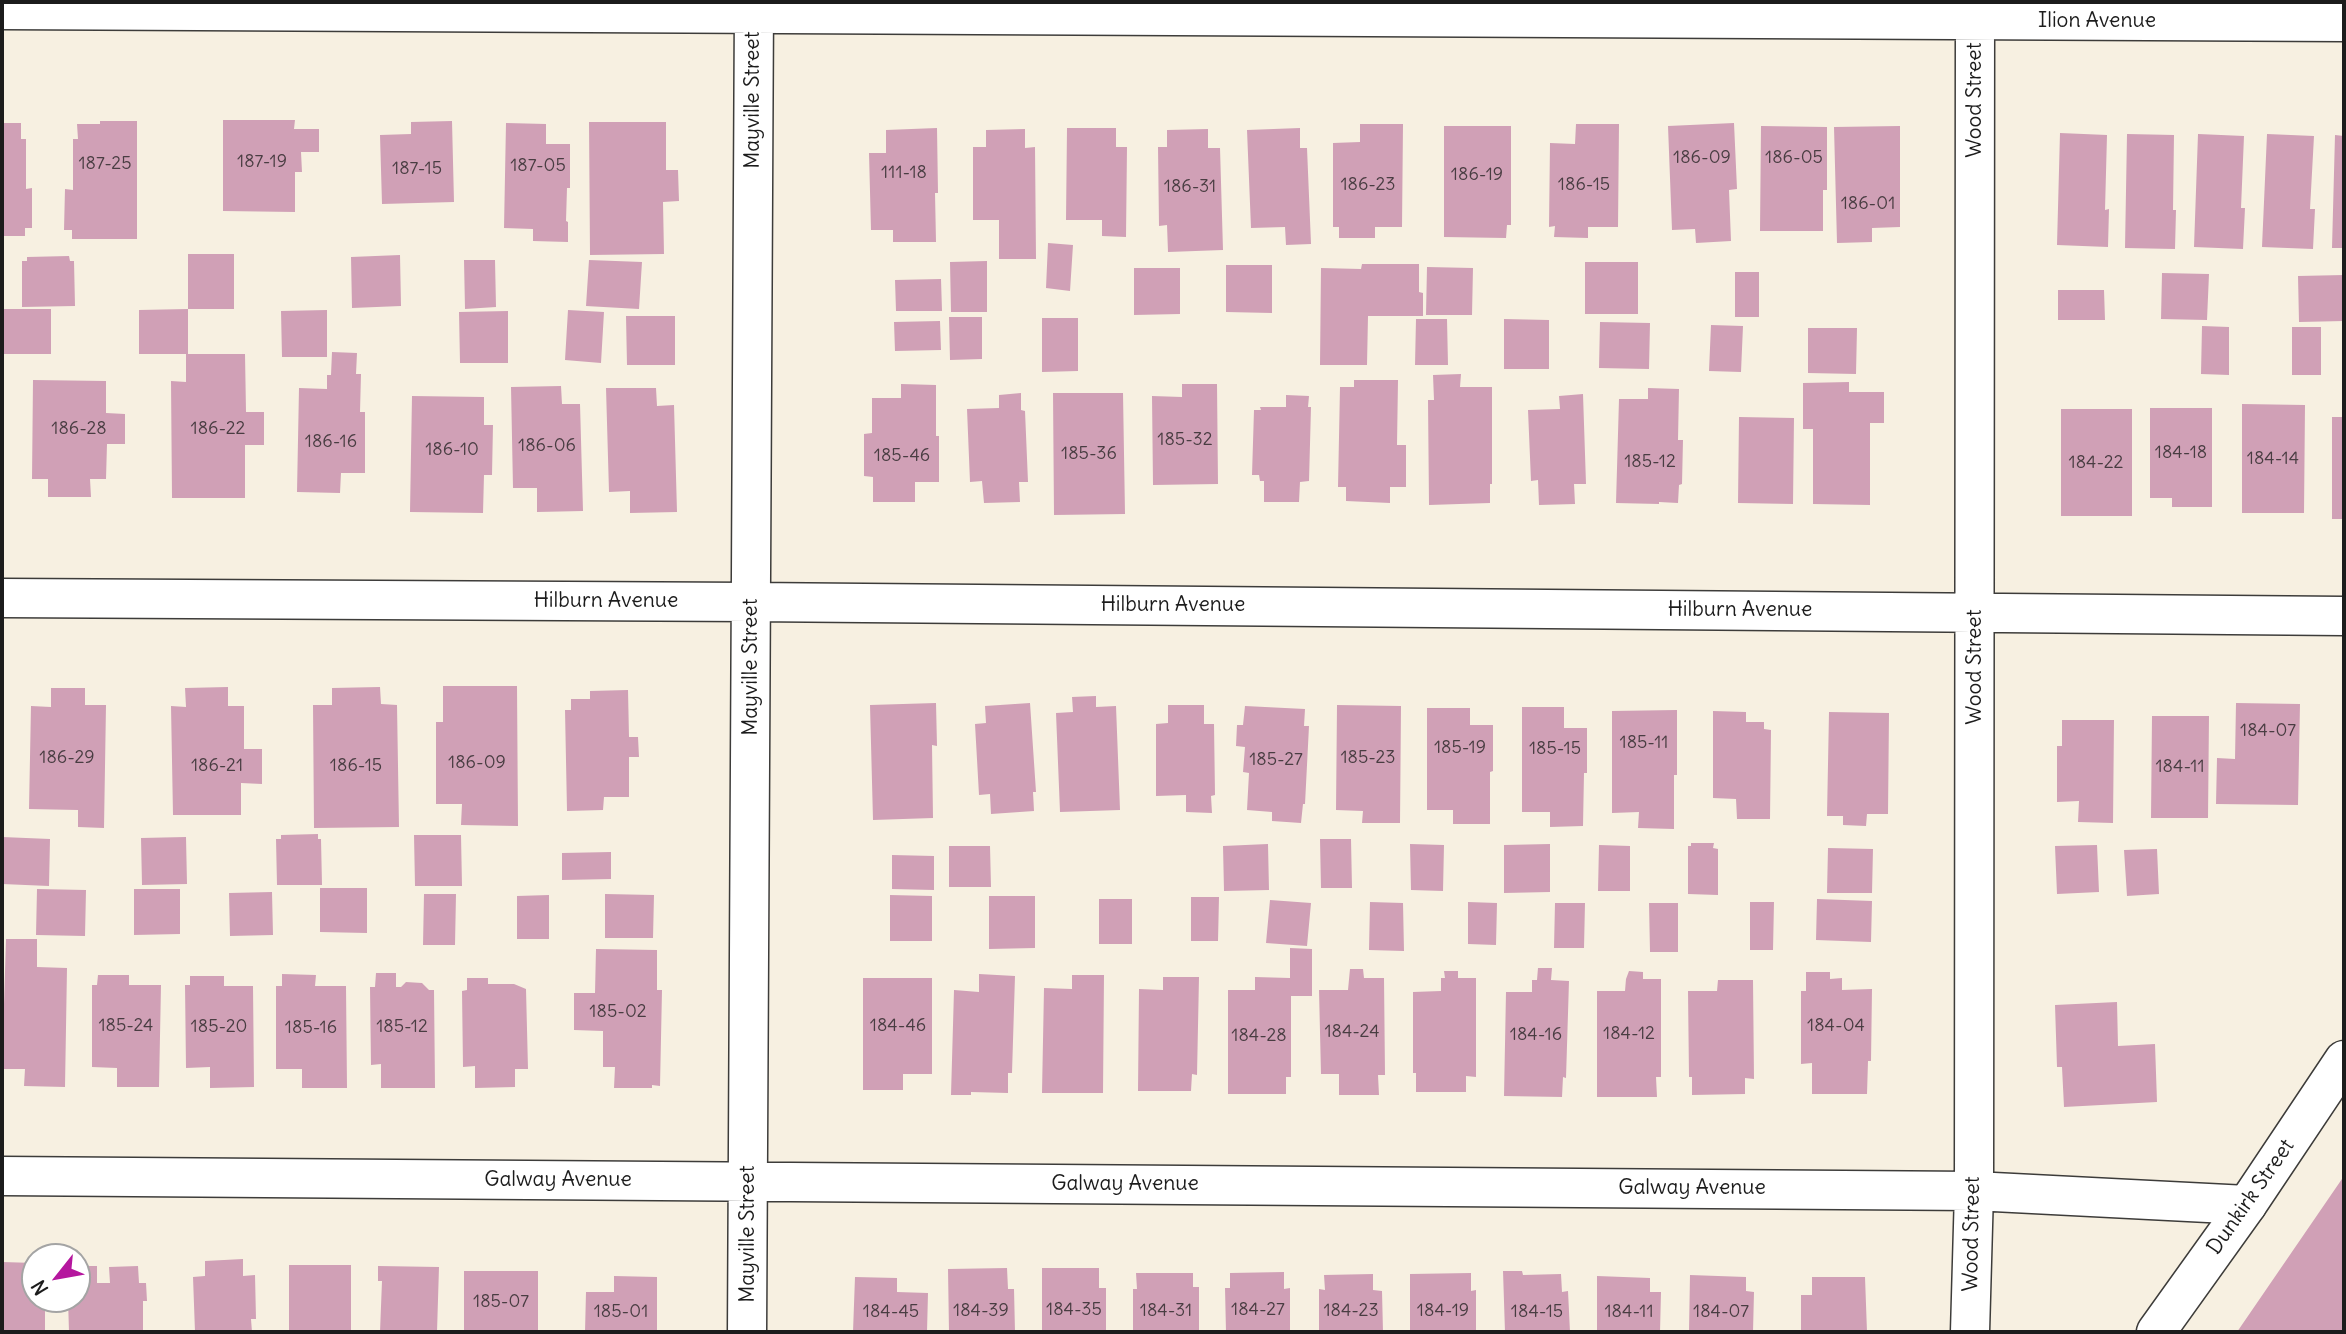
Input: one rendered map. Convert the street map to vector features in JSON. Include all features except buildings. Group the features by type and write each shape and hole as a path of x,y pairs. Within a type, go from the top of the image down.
{"street":[{"name":"Ilion Avenue","path":"2,10 754,8 1975,11 2344,22"},
{"name":"Mayville Street","path":"747,1332 754,8"},
{"name":"Wood Street","path":"1970,1332 1974,1191 1975,11"},
{"name":"Hilburn Avenue","path":"2,598 2344,616"},
{"name":"Dunkirk Street","path":"2156,1332 2248,1205 2344,1060"},
{"name":"Galway Avenue","path":"2,1176 1974,1191 2248,1205"}]}
